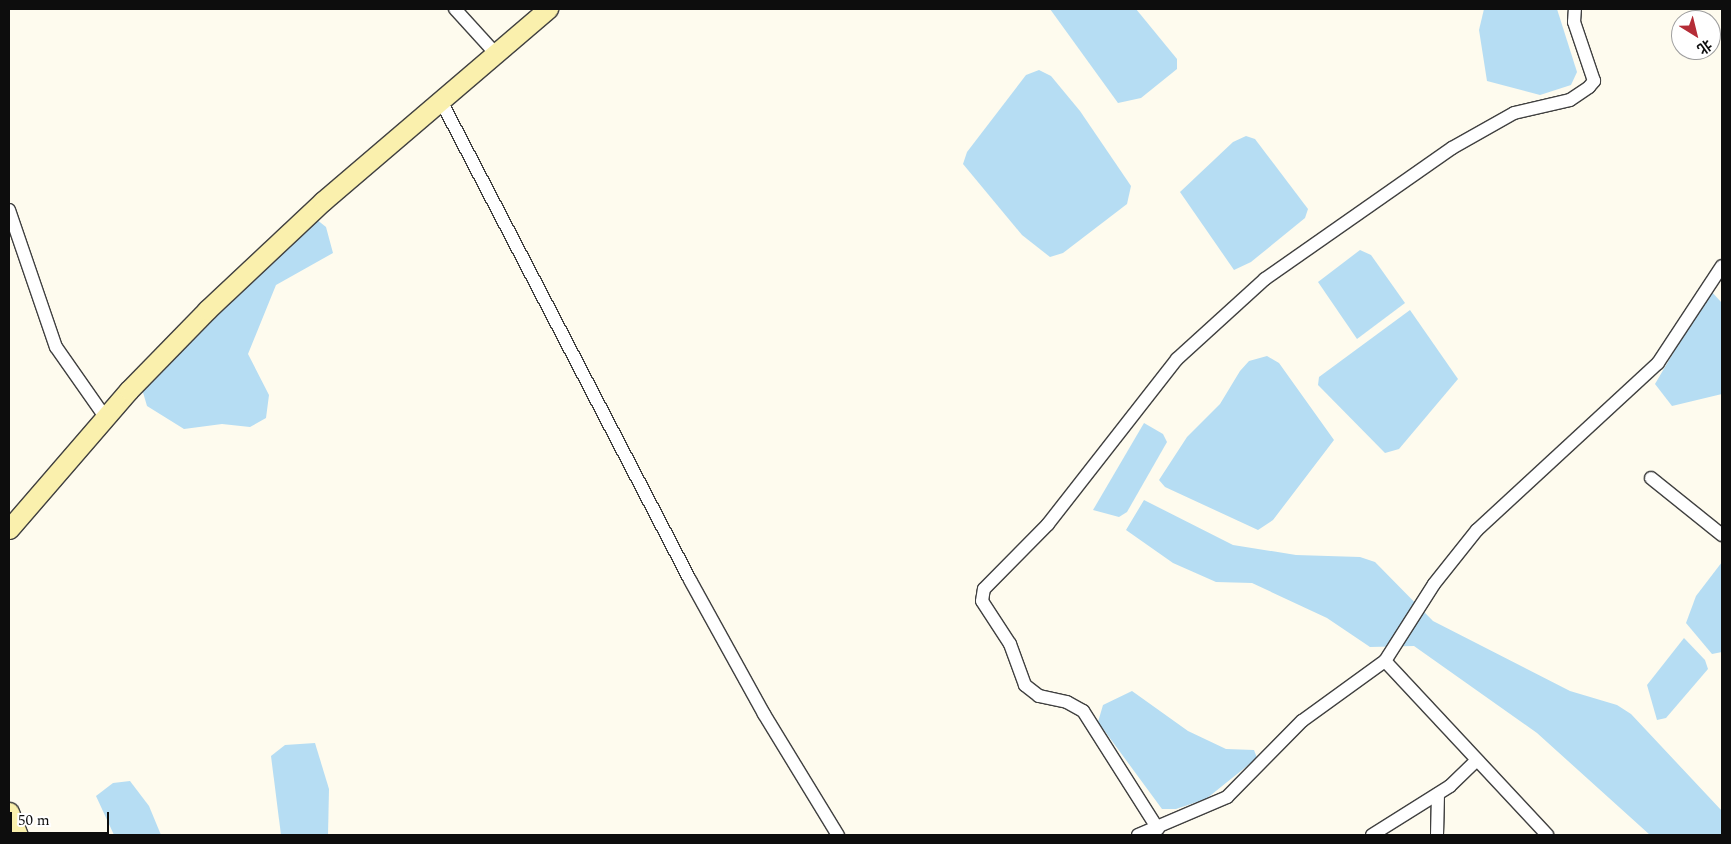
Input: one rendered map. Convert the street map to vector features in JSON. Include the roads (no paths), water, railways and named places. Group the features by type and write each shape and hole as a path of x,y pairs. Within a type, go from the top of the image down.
{"street":[{"path":"454,9 496,54"},
{"path":"9,529 105,417 283,237 548,9"},
{"path":"1158,829 1083,712 1066,702 1040,696 1024,685 1010,644 982,601 984,589 1048,524 1176,359 1253,289 1452,148 1514,113 1570,100 1589,87 1594,81 1574,22 1575,9"},
{"path":"441,101 690,580 764,714 838,835"},
{"path":"9,210 56,347 105,417"},
{"path":"1138,835 1158,829 1228,797 1302,721 1385,660 1423,601 1477,530 1658,363 1722,266"},
{"path":"1651,478 1722,535"},
{"path":"1385,660 1547,835"},
{"path":"1372,835 1438,794 1477,760"},
{"path":"1437,835 1438,794"},
{"path":"9,812 18,835"}],"water":[{"path":"1050,9 1136,9 1177,59 1177,69 1141,98 1118,103"},
{"path":"1484,9 1557,9 1577,72 1571,85 1540,95 1487,81 1479,30"},
{"path":"1039,70 1051,76 1080,111 1131,186 1127,204 1063,253 1050,257 1022,235 963,164 967,152 1026,75"},
{"path":"1246,136 1255,139 1308,209 1305,218 1251,262 1234,270 1180,192 1233,142"},
{"path":"316,219 326,227 333,253 276,285 248,354 269,395 266,418 250,427 222,424 184,429 147,406 142,389"},
{"path":"1360,250 1371,255 1405,303 1357,339 1318,282"},
{"path":"1710,290 1722,303 1722,394 1672,406 1655,384"},
{"path":"1410,310 1458,379 1399,449 1385,453 1318,385 1319,377"},
{"path":"1267,356 1279,363 1334,440 1273,520 1258,530 1165,487 1159,480 1187,437 1220,404 1240,371 1249,361"},
{"path":"1144,423 1163,434 1167,442 1127,512 1119,517 1093,510"},
{"path":"1144,500 1233,545 1296,555 1360,557 1375,562 1433,621 1570,691 1617,705 1631,714 1722,811 1722,835 1650,835 1537,733 1414,646 1370,647 1327,618 1252,583 1216,582 1173,563 1126,530"},
{"path":"1722,562 1722,652 1712,654 1686,623 1696,596"},
{"path":"1684,638 1705,660 1708,669 1666,718 1657,720 1647,685"},
{"path":"1132,691 1188,731 1226,749 1254,750 1257,758 1206,799 1176,809 1162,809 1098,722 1103,705"},
{"path":"315,743 329,789 328,835 281,835 271,756 285,745"},
{"path":"130,781 149,806 161,835 114,835 96,796 113,783"}]}
